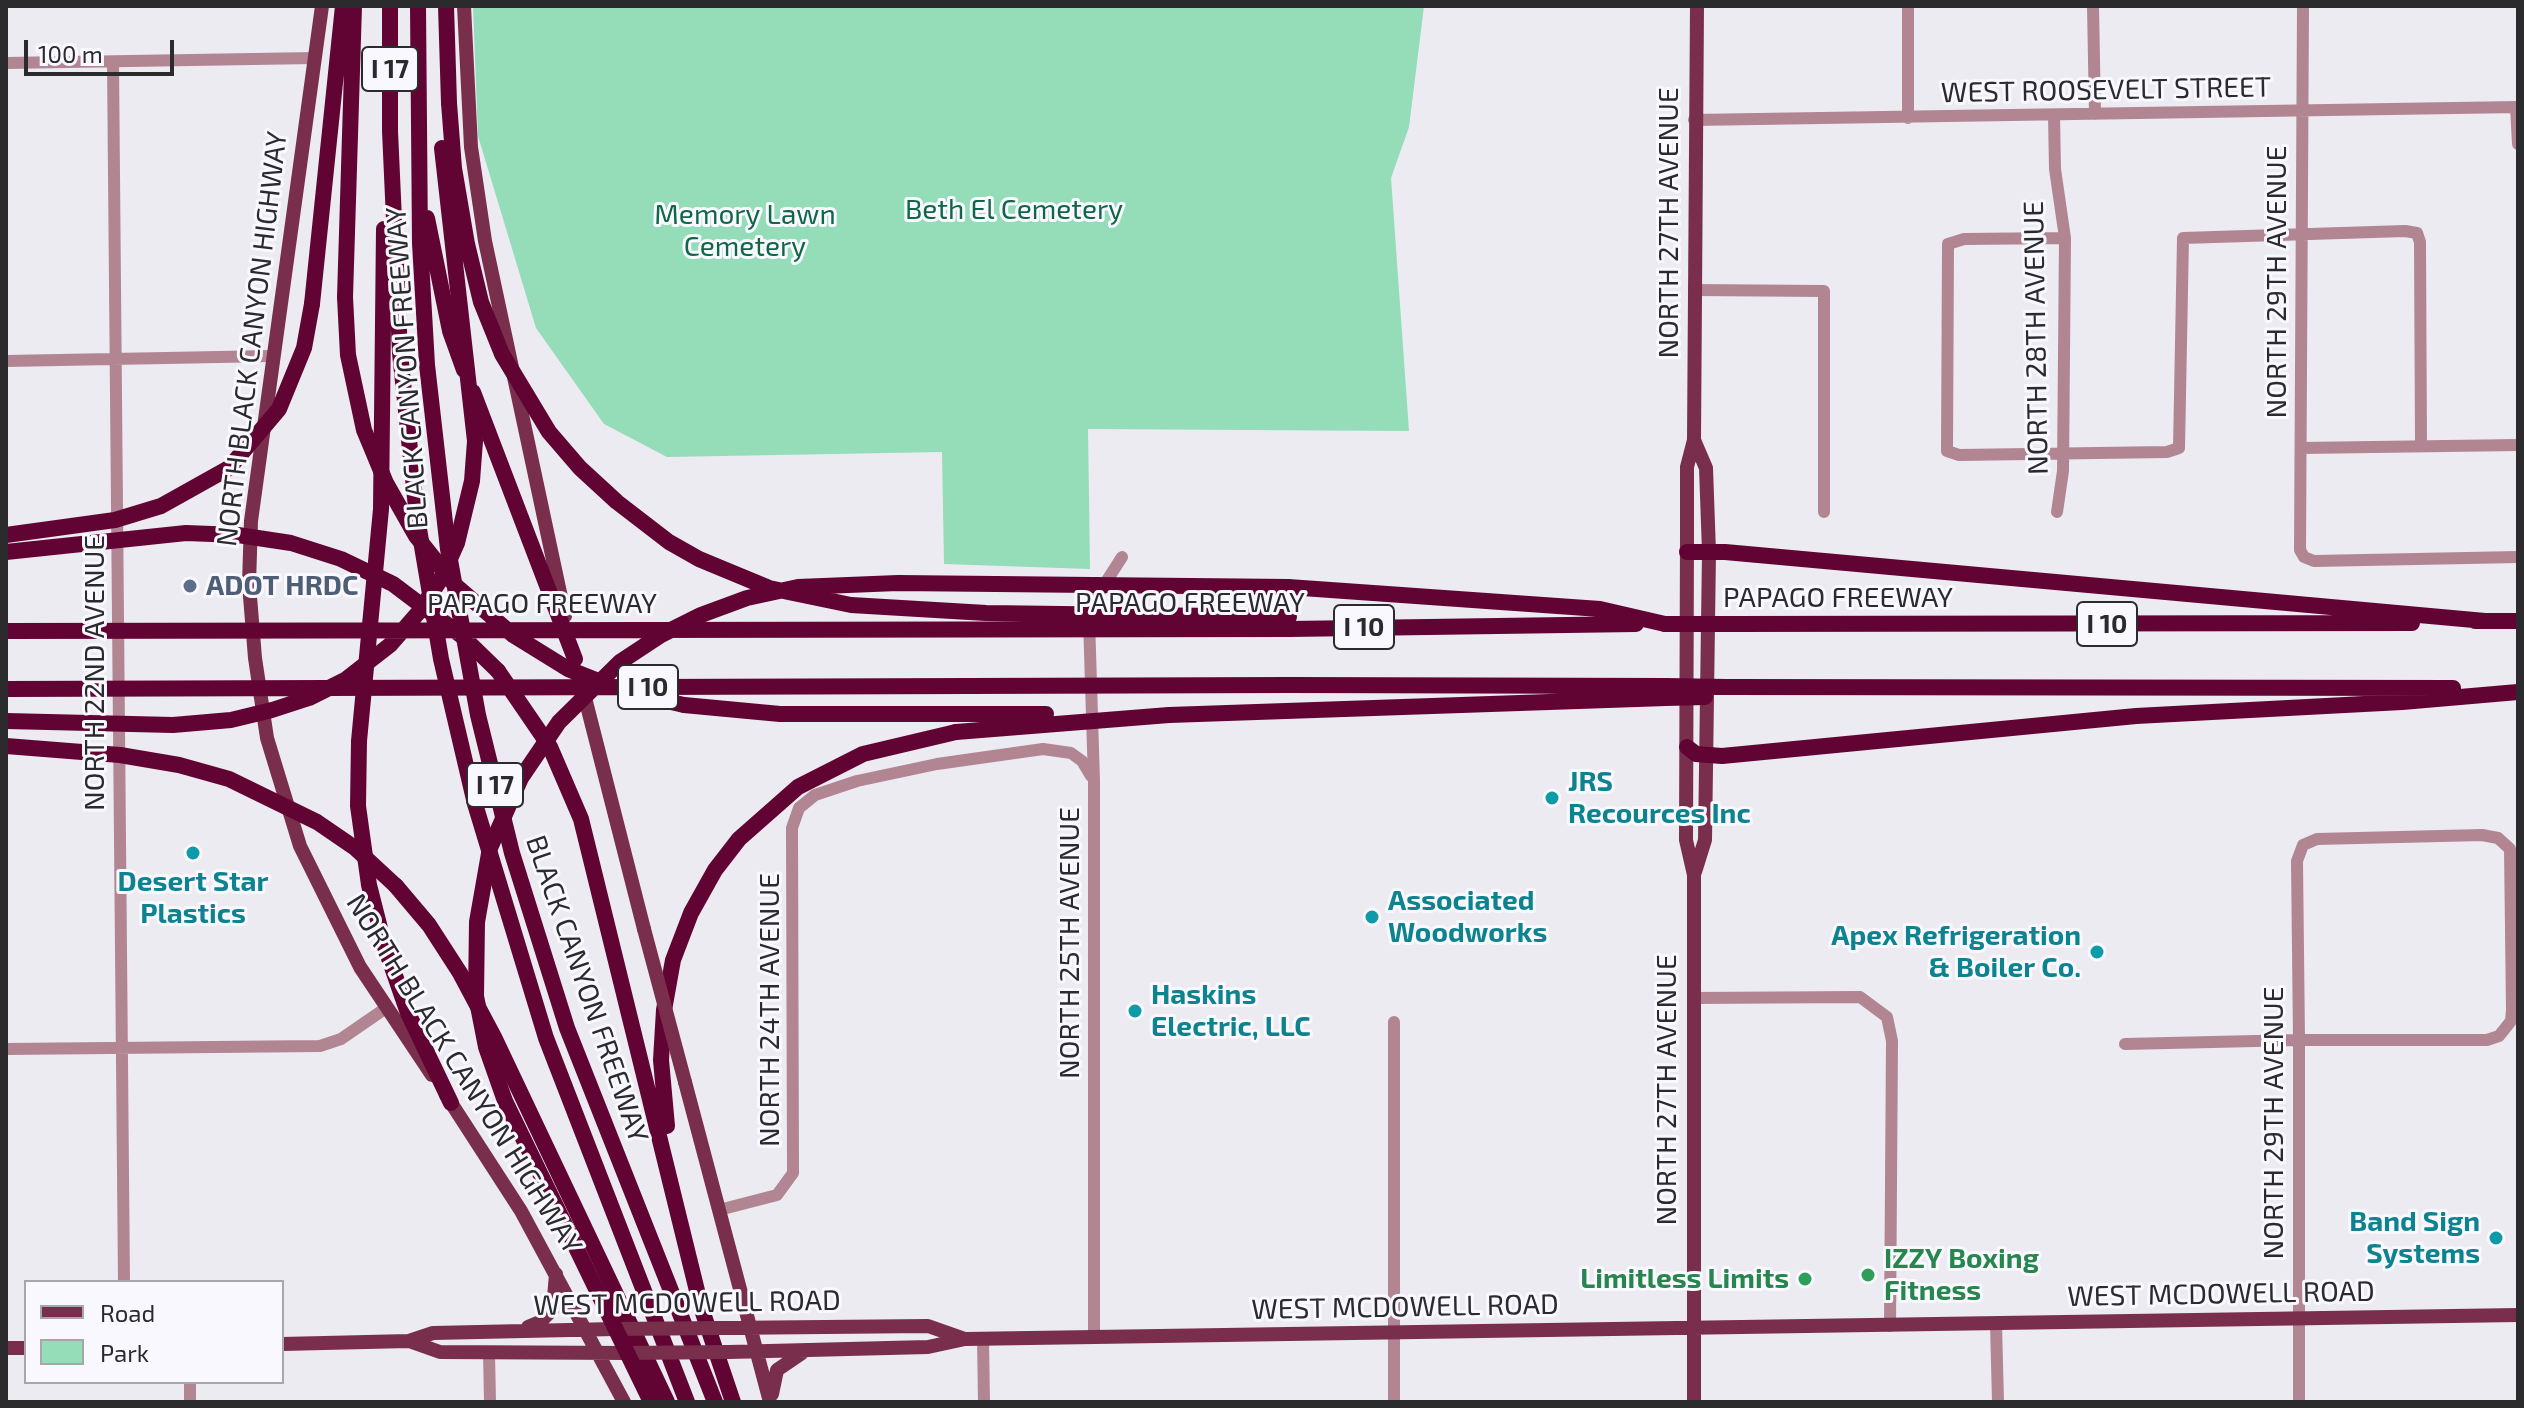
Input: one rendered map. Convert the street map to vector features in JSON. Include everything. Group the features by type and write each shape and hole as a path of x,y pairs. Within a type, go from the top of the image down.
{"highway":[{"path":"6,535 115,520 161,506 229,468 279,409 304,348 312,304 343,6"},
{"path":"354,6 345,297 348,355 364,430 386,483 431,557 468,598 545,656 629,693 684,705 780,714 1289,713 1666,692"},
{"name":"BLACK CANYON FREEWAY","path":"390,6 390,131 400,353 429,598 454,719 490,856 537,1011 575,1119 687,1402"},
{"name":"BLACK CANYON FREEWAY","path":"418,6 423,312 437,466 460,625 490,768 523,891 567,1028 715,1402"},
{"path":"6,721 202,724 290,705 345,680 375,659 431,596 451,560 462,523 472,481 475,441 443,169 446,14"},
{"path":"444,103 467,244 481,302 502,354 549,432 580,468 617,502 669,542 699,559 769,588 851,605 986,613 1289,623"},
{"path":"390,131 384,222 381,509 359,741 358,806 369,885 384,944 408,1013 451,1103"},
{"path":"419,179 450,331 575,659"},
{"path":"6,552 186,533 238,535 291,543 341,559 393,584 462,636 498,671 550,747 581,819 701,1307 733,1402"},
{"path":"1687,552 2485,621"},
{"path":"651,1402 505,1101 486,1047 476,996 477,922 490,848 521,778 559,722 620,662 661,635 701,615 747,598 798,587 898,583 1288,587 1600,609 1665,624"},
{"name":"PAPAGO FREEWAY","path":"6,631 1289,623 2323,625 2518,621"},
{"name":"I 10","path":"6,689 1289,685 1666,692 1895,688 2518,690"},
{"path":"1687,747 1707,756 2136,716 2402,702 2518,690"},
{"path":"674,1192 661,1060 664,1010 673,960 691,913 715,870 739,839 798,787 863,754 956,732 1169,715"},
{"path":"6,746 120,755 179,765 229,779 317,822 355,848 396,886 429,925 487,1024 667,1402"},
{"path":"575,1119 585,1125 696,1402"}],"main road":[{"name":"NORTH BLACK CANYON HIGHWAY","path":"322,6 272,356 249,553 255,658 267,738 291,820 312,874 386,1008 498,1173 555,1270 624,1402"},
{"path":"464,6 471,147 485,241 575,659 771,1402"},
{"name":"NORTH 27TH AVENUE","path":"1694,1402 1694,875 1686,840 1687,467 1694,440 1697,6"},
{"name":"NORTH 27TH AVENUE","path":"1694,440 1706,468 1709,552 1705,840 1694,875"},
{"path":"518,1330 540,1322 553,1309 555,1270"},
{"name":"WEST MCDOWELL ROAD","path":"409,1341 440,1352 729,1352 928,1347 965,1339 2518,1315"},
{"name":"WEST MCDOWELL ROAD","path":"284,1344 409,1341 433,1333 585,1328 928,1326 965,1339"},
{"path":"771,1402 777,1370 809,1350"}],"street":[{"path":"1908,6 1908,118"},
{"path":"2093,6 2095,114"},
{"name":"NORTH 29TH AVENUE","path":"2303,6 2300,550 2304,557 2314,561 2518,557"},
{"path":"6,63 315,58"},
{"name":"NORTH 22ND AVENUE","path":"113,63 124,1280"},
{"path":"2517,107 2518,144"},
{"name":"WEST ROOSEVELT STREET","path":"1694,120 2517,107"},
{"name":"NORTH 28TH AVENUE","path":"2054,115 2055,169 2065,238 2063,453 2057,512"},
{"path":"2065,238 1964,239 1948,244 1947,451 1959,455 2167,452 2179,448 2183,238 2302,233 2417,233 2420,242 2421,446"},
{"path":"1694,290 1824,291 1824,512"},
{"path":"6,361 272,356"},
{"path":"2301,448 2518,445"},
{"name":"NORTH 25TH AVENUE","path":"1094,1338 1094,781 1089,619 1097,596 1122,557"},
{"name":"NORTH 24TH AVENUE","path":"719,1210 777,1195 790,1181 795,1163 792,828 799,808 815,795 857,781 937,764 1043,749 1071,753 1088,768 1094,781"},
{"name":"NORTH 29TH AVENUE","path":"2299,1040 2487,1040 2506,1029 2512,1010 2512,871 2508,845 2498,838 2482,835 2317,839 2303,845 2297,861 2299,1402"},
{"path":"1694,998 1860,997 1887,1017 1892,1041 1890,1326"},
{"path":"6,1049 320,1046 341,1039 386,1008"},
{"path":"1394,1022 1394,1402"},
{"path":"2125,1044 2299,1040"},
{"path":"1996,1324 1998,1402"},
{"path":"983,1339 984,1402"},
{"path":"489,1353 490,1402"}],"green space":[{"name":"Memory Lawn Cemetery","path":"473,6 1424,6 1409,127 1391,178 1409,431 1088,429 1090,569 944,564 942,452 667,457 604,424 536,328 478,136"}],"place":[{"name":"ADOT HRDC","path":"190,586"},
{"name":"JRS Recources Inc","path":"1552,798"},
{"name":"Desert Star Plastics","path":"193,853"},
{"name":"Associated Woodworks","path":"1372,917"},
{"name":"Apex Refrigeration & Boiler Co.","path":"2097,952"},
{"name":"Haskins Electric, LLC","path":"1135,1011"},
{"name":"Band Sign Systems","path":"2496,1238"},
{"name":"IZZY Boxing Fitness","path":"1868,1275"},
{"name":"Limitless Limits","path":"1805,1279"}],"park label":[{"name":"Beth El Cemetery","path":"1014,210"}]}
